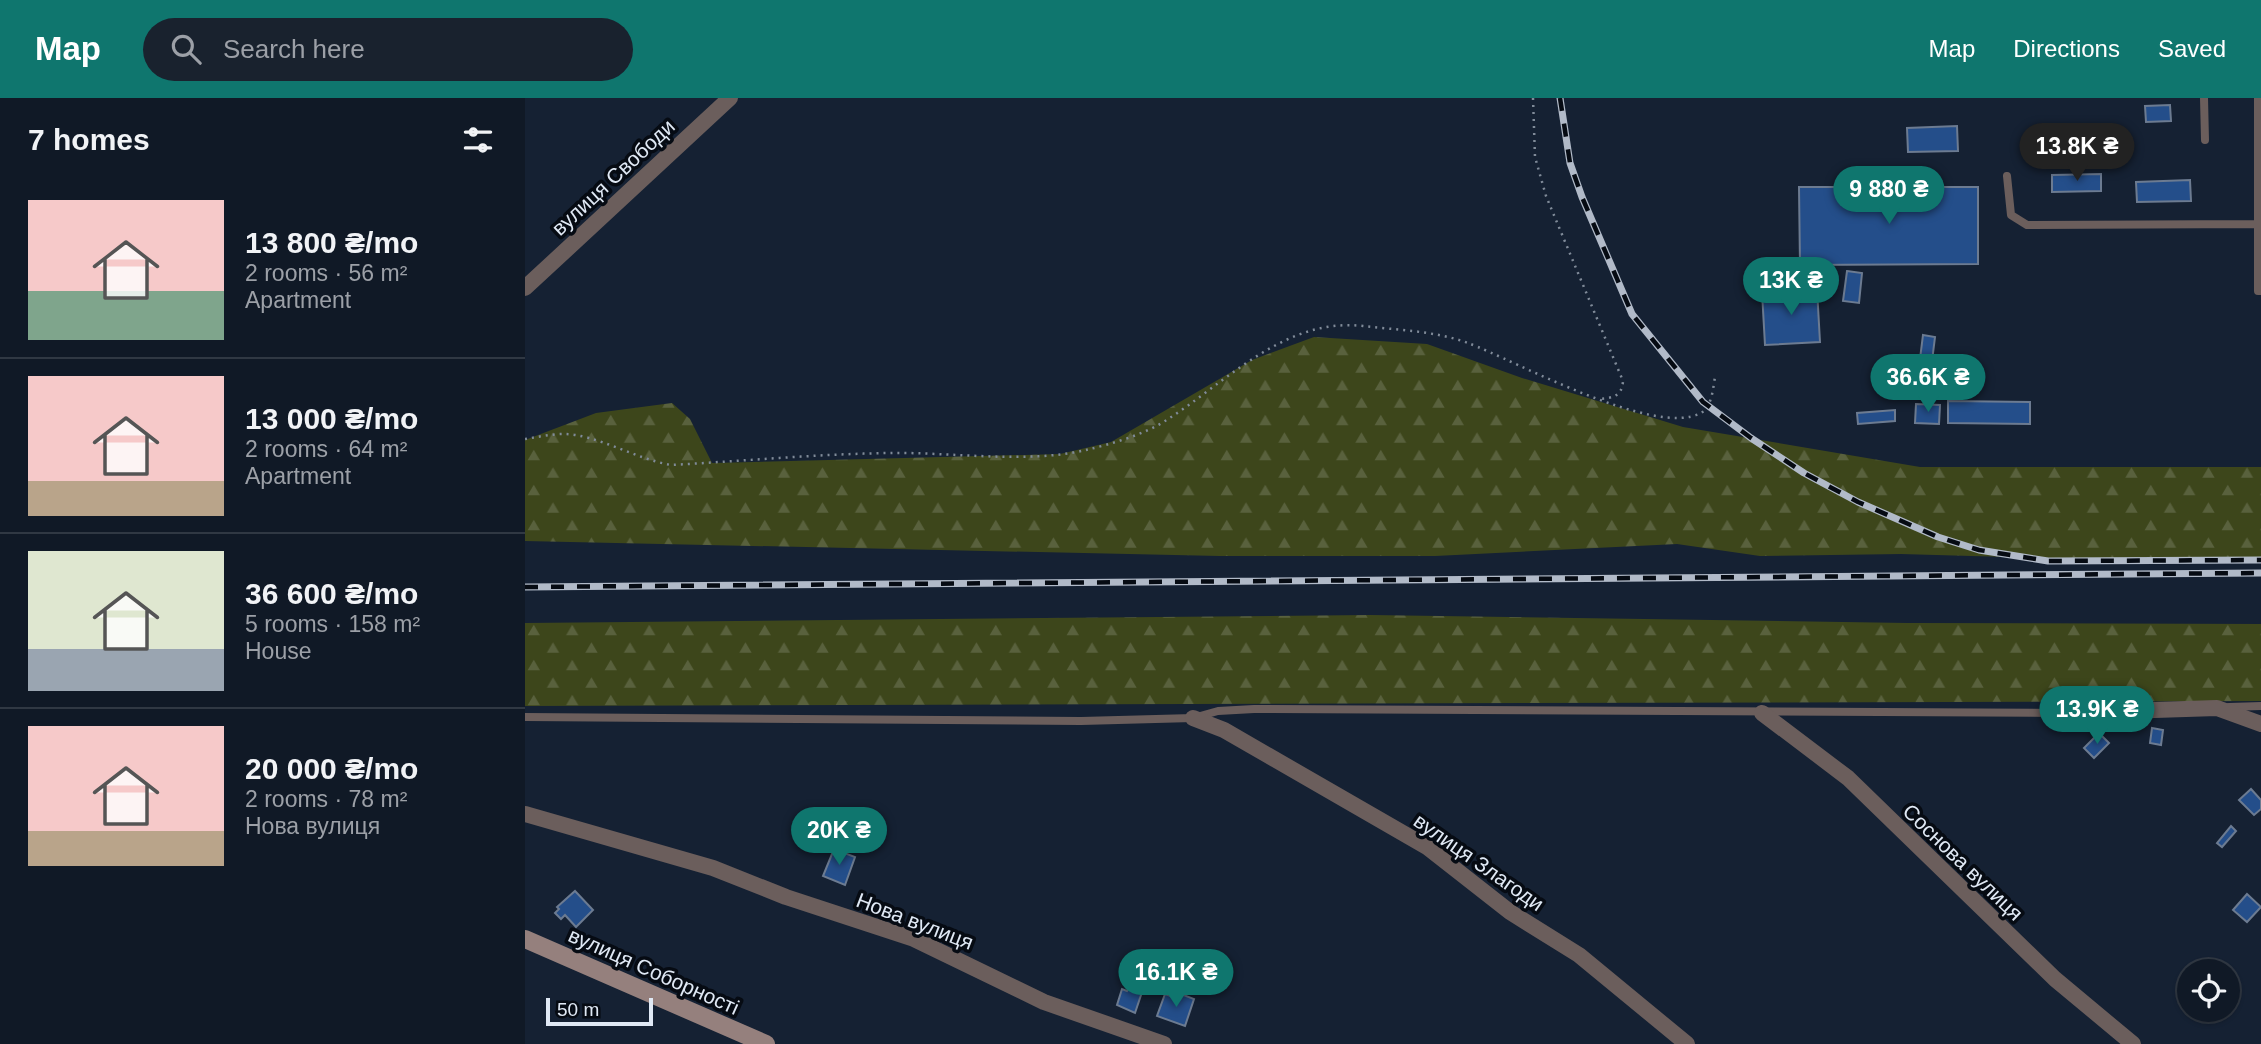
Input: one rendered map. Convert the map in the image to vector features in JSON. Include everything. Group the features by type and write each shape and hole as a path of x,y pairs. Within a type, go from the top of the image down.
{"street":[{"name":"вулиця Свободи","path":"525,288 730,98"},
{"path":"2061,713 2217,708 2261,724"},
{"name":"Соснова вулиця","path":"1762,713 1848,778 2055,979 2133,1044"},
{"name":"вулиця Злагоди","path":"1193,718 1224,730 1427,847 1510,912 1579,955 1687,1044"},
{"name":"Нова вулиця","path":"525,814 713,868 786,897 914,939 1044,1002 1164,1044"},
{"name":"вулиця Соборності","path":"525,939 766,1044"}],"lane":[{"path":"2204,98 2204,140"},
{"path":"2258,98 2257,291 2261,291"},
{"path":"2007,177 2011,215 2027,226 2258,224"},
{"path":"2217,708 2261,706"},
{"path":"525,717 1080,721 1193,718 1218,711 1254,709 2061,713"}],"path":[{"path":"1534,98 1535,157 1546,196 1623,381 1616,397 1595,399"},
{"path":"525,439 566,434 592,440 647,461 671,465 890,453 1050,456 1086,450 1163,423 1238,368 1284,340 1321,328 1354,325 1466,342 1595,399 1644,413 1686,417 1702,412 1708,406 1714,377"}],"green space":[{"path":"1314,337 1427,344 1522,378 1683,427 1920,467 2261,467 2261,559 2154,561 1901,554 1760,556 1677,544 1435,556 1220,556 525,541 525,440 596,413 672,403 690,419 712,463 1060,454 1111,442 1252,360"},
{"path":"1370,615 1907,623 2261,624 2261,701 525,706 525,623"}],"building":[{"path":"2170,105 2171,121 2146,122 2145,106"},
{"path":"1957,126 1958,151 1908,152 1907,128"},
{"path":"2101,174 2101,191 2052,192 2052,175"},
{"path":"2190,180 2191,201 2137,202 2136,182"},
{"path":"1799,187 1978,187 1978,264 1800,265"},
{"path":"1847,271 1862,273 1859,303 1843,301"},
{"path":"1817,289 1820,342 1765,345 1762,292"},
{"path":"1923,335 1935,337 1932,361 1920,359"},
{"path":"1948,401 2030,402 2030,424 1948,423"},
{"path":"1916,404 1940,405 1939,424 1915,423"},
{"path":"1895,410 1895,421 1858,424 1857,413"},
{"path":"2152,728 2163,730 2161,745 2150,743"},
{"path":"2099,733 2109,743 2094,758 2084,748"},
{"path":"2251,789 2261,800 2261,809 2254,815 2239,800"},
{"path":"2231,826 2236,831 2222,847 2217,843"},
{"path":"834,849 855,857 845,885 823,876"},
{"path":"575,891 593,910 576,927 565,915 561,919 555,913 559,909 557,907"},
{"path":"2247,894 2261,907 2247,922 2233,910"},
{"path":"1129,987 1142,992 1135,1013 1117,1005 1122,989 1127,991"},
{"path":"1165,994 1179,999 1181,994 1194,999 1185,1026 1157,1016"}],"railway":[{"path":"1560,98 1570,163 1632,314 1703,402 1804,473 1858,502 1938,537 1979,550 2048,561 2261,560"},
{"path":"525,587 2261,573"}]}
